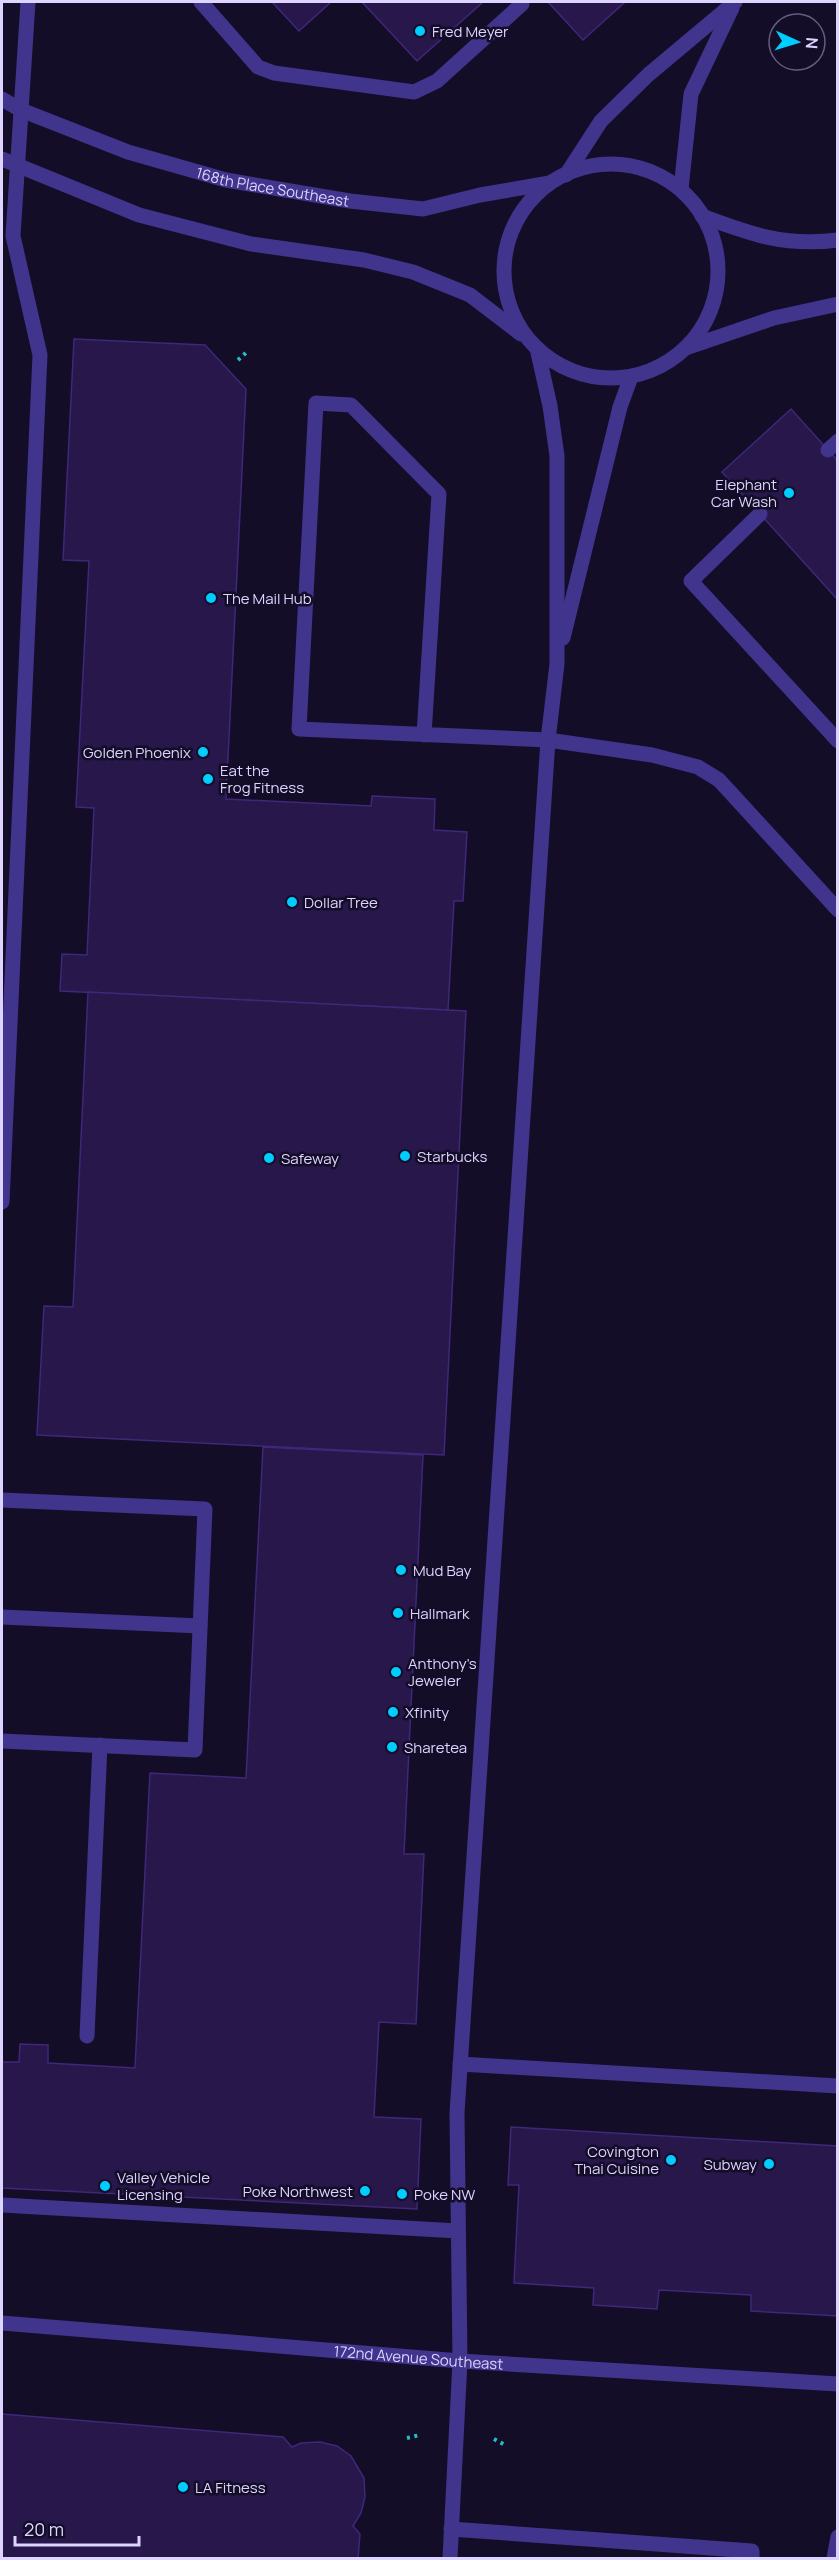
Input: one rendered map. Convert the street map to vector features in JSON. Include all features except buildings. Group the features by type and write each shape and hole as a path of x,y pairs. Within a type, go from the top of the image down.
{"street":[{"path":"2,1202 40,355 13,236 28,2"},
{"path":"201,2 258,67 274,73 414,92 437,81 522,4"},
{"path":"561,179 602,121 648,75 735,2"},
{"path":"681,189 691,94 735,2"},
{"name":"168th Place Southeast","path":"2,99 21,110 128,152 226,180 350,201 423,209 561,179"},
{"path":"2,159 138,216 251,244 364,260 413,272 470,295 547,358 573,372 602,378 631,377 660,366 686,348 774,318 837,304"},
{"path":"450,2559 460,2361 457,2113 548,740 556,664 557,456 550,406 531,343 509,307 503,273 508,238 521,212 541,190 589,167 614,164 638,167 660,175 694,201 716,249 717,285 706,319 686,348"},
{"path":"702,216 751,235 808,244 837,240"},
{"path":"556,664 606,459 631,377"},
{"path":"424,735 439,494 351,405 316,403 299,729 424,735 548,740 652,755 698,767 719,780 837,910"},
{"path":"760,514 691,581 837,741"},
{"path":"2,1500 205,1509 195,1750 2,1741"},
{"path":"2,1617 200,1626"},
{"path":"87,2036 100,1745"},
{"path":"460,2064 837,2086"},
{"path":"2,2205 458,2231"},
{"name":"172nd Avenue Southeast","path":"2,2323 460,2361 837,2384"},
{"path":"451,2529 752,2551 752,2559"},
{"path":"834,2559 837,2537"}],"path":[{"path":"238,360 249,350"},
{"path":"407,2438 420,2435"},
{"path":"494,2439 505,2445"}],"place":[{"name":"Fred Meyer","path":"420,31"},
{"name":"Elephant Car Wash","path":"789,493"},
{"name":"The Mail Hub","path":"211,598"},
{"name":"Golden Phoenix","path":"203,752"},
{"name":"Eat the Frog Fitness","path":"208,779"},
{"name":"Dollar Tree","path":"292,902"},
{"name":"Starbucks","path":"405,1156"},
{"name":"Safeway","path":"269,1158"},
{"name":"Mud Bay","path":"401,1570"},
{"name":"Hallmark","path":"398,1613"},
{"name":"Anthony's Jeweler","path":"396,1672"},
{"name":"Xfinity","path":"393,1712"},
{"name":"Sharetea","path":"392,1747"},
{"name":"Covington Thai Cuisine","path":"671,2160"},
{"name":"Subway","path":"769,2164"},
{"name":"Valley Vehicle Licensing","path":"105,2186"},
{"name":"Poke Northwest","path":"365,2191"},
{"name":"Poke NW","path":"402,2194"},
{"name":"LA Fitness","path":"183,2487"}]}
